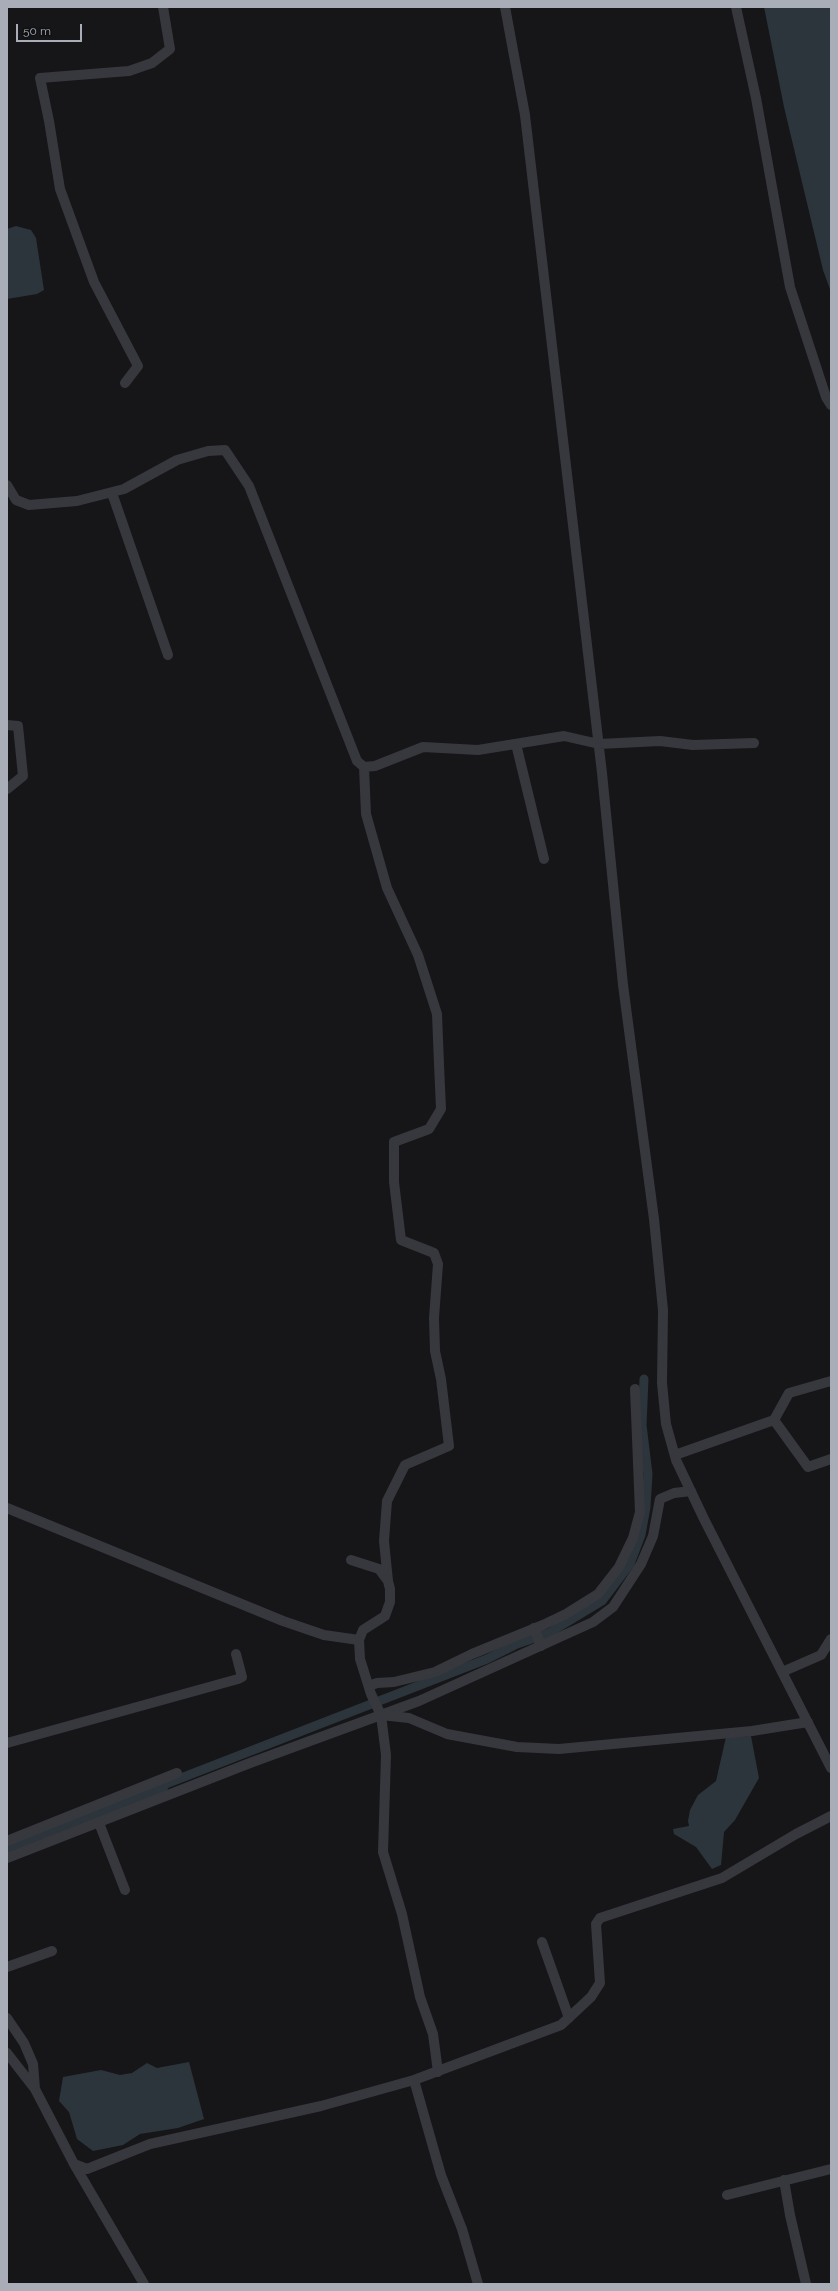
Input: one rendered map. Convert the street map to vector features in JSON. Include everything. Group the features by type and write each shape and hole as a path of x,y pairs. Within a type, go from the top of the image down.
{"street":[{"path":"125,383 138,366 94,282 60,189 49,121 40,78 129,71 152,63 170,49 163,7"},
{"path":"505,7 525,115 599,744 623,985 654,1219 663,1310 662,1383 666,1424 675,1455 691,1491 831,1768"},
{"path":"736,7 756,98 790,287 826,397 831,405"},
{"path":"7,485 16,500 29,505 77,501 124,489 177,460 208,451 225,450 249,486 357,761 364,767 375,766 423,747 478,750 564,736 599,744 660,741 693,745 754,743"},
{"path":"112,493 168,655"},
{"path":"7,725 18,726 23,776 7,789"},
{"path":"516,744 544,859"},
{"path":"364,767 366,814 387,888 418,955 437,1014 440,1064 441,1109 429,1129 394,1142 394,1182 401,1240 434,1253 438,1264 434,1318 435,1351 441,1379 449,1446 406,1465 387,1501 384,1540 390,1602 385,1616 363,1630 359,1640 360,1659 379,1712 386,1755 383,1852 402,1914 420,1997 427,2022 433,2034 438,2072"},
{"path":"675,1455 774,1420 789,1393 831,1380"},
{"path":"7,1858 379,1712 419,1701 537,1636 566,1614 598,1594 619,1566 633,1538 640,1512 635,1389"},
{"path":"774,1420 808,1467 831,1459"},
{"path":"370,1690 377,1683 394,1682 435,1672 472,1654 593,1622 613,1607 641,1564 653,1536 660,1499 670,1494 691,1491"},
{"path":"7,1508 283,1621 324,1635 359,1640"},
{"path":"351,1560 379,1569 388,1580"},
{"path":"782,1672 821,1655 831,1638"},
{"path":"7,1743 158,1703 238,1679 242,1677 236,1654"},
{"path":"379,1712 409,1718 447,1734 517,1747 559,1749 752,1732 808,1722"},
{"path":"7,1841 178,1773"},
{"path":"74,2164 87,2169 150,2144 321,2106 414,2080 531,2038 561,2025 591,1997 600,1983 596,1924 600,1918 722,1878 796,1834 831,1816"},
{"path":"99,1823 125,1890"},
{"path":"542,1942 569,2018"},
{"path":"7,1967 52,1951"},
{"path":"7,2018 24,2043 33,2064 35,2089"},
{"path":"7,2052 35,2089 74,2164 144,2284"},
{"path":"414,2080 441,2175 462,2229 478,2284"},
{"path":"727,2195 831,2169"},
{"path":"784,2180 790,2215 806,2284"}],"shaded area":[{"path":"764,7 831,7 831,292 823,270 784,107"},
{"path":"16,226 31,230 36,238 44,290 37,294 7,299 7,229"},
{"path":"751,1736 759,1778 735,1820 724,1832 721,1865 712,1869 696,1847 674,1834 673,1829 689,1826 688,1821 690,1810 698,1795 716,1781 726,1737"},
{"path":"189,2062 204,2119 178,2128 140,2134 123,2145 93,2151 77,2139 69,2112 59,2101 63,2077 101,2070 120,2075 132,2073 147,2063 157,2068"}],"waterway":[{"path":"158,1787 487,1659 517,1644 549,1633 602,1601 630,1564 641,1535 646,1507 648,1474 642,1425 644,1379"},
{"path":"7,1848 164,1787"}]}
